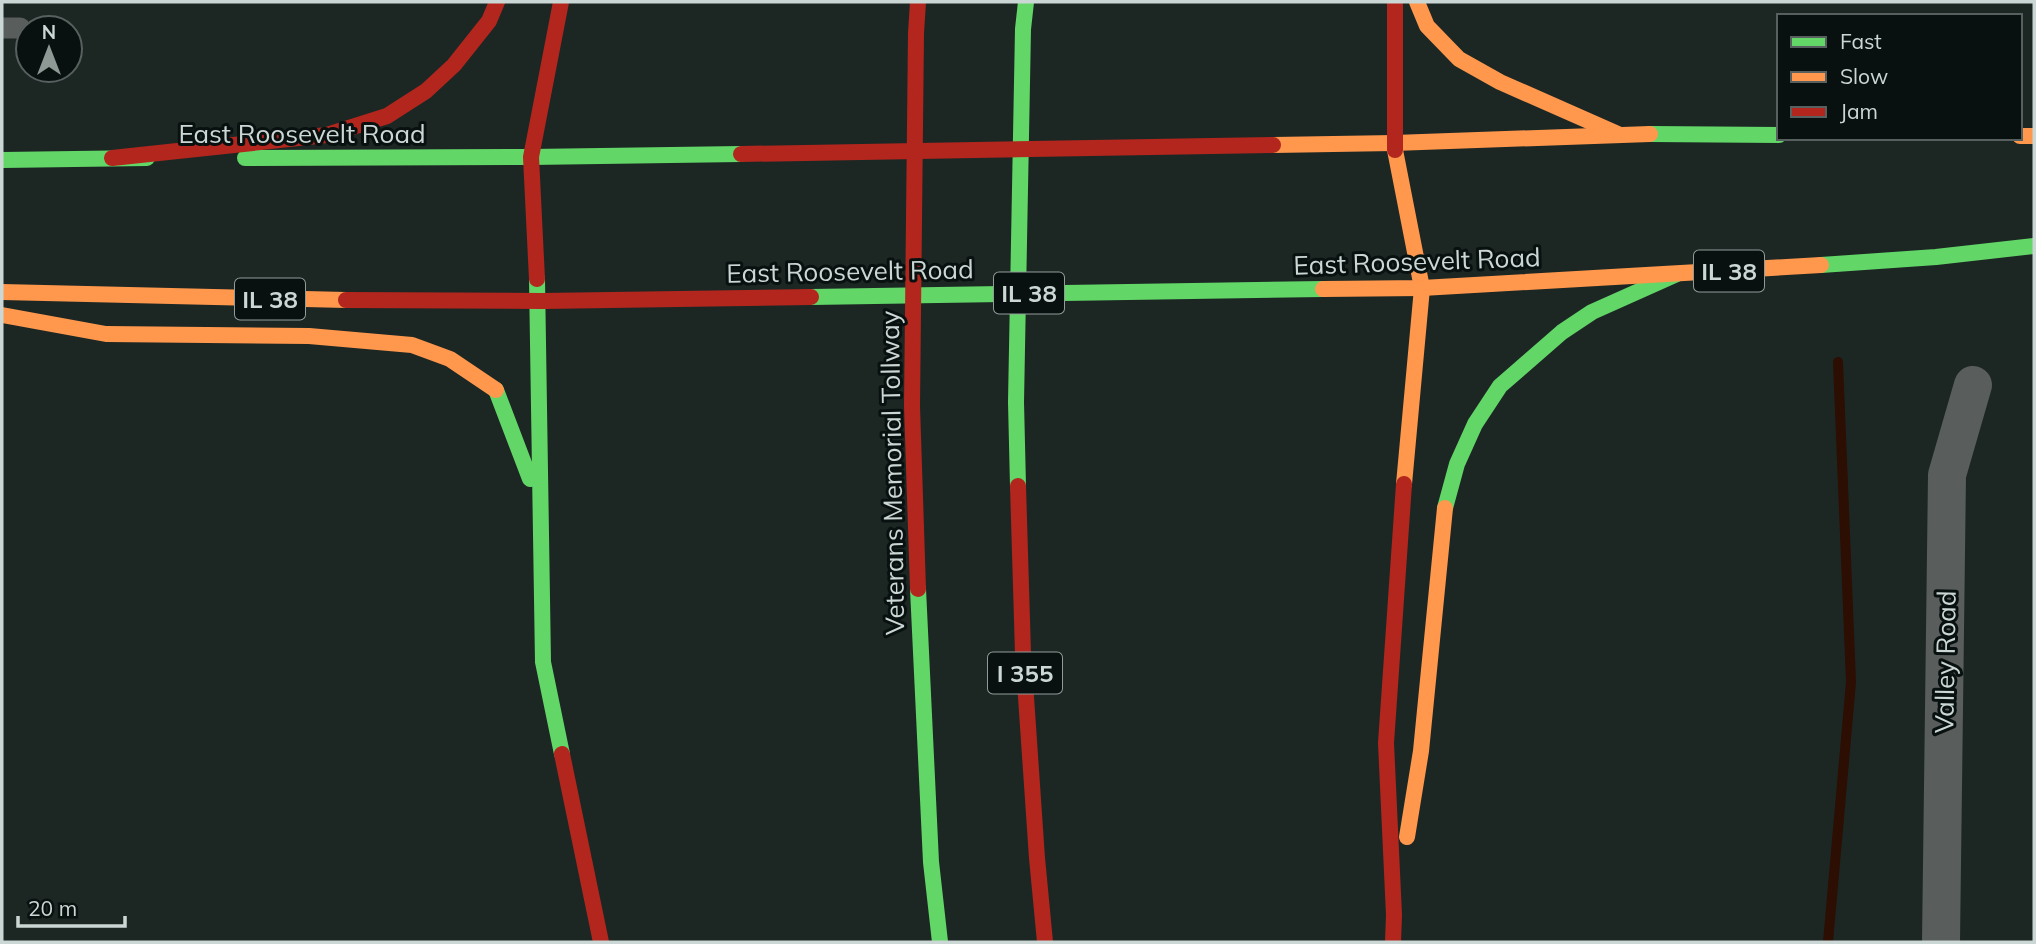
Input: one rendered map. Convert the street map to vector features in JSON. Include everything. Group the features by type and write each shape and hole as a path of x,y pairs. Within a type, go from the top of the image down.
{"main road":[{"path":"113,158 327,135 387,116 426,91 454,65 489,21 497,2"},
{"path":"561,2 531,157 538,302 543,662 601,942"},
{"name":"Veterans Memorial Tollway","path":"918,2 912,406 920,660 931,862 940,942"},
{"name":"I 355","path":"1026,2 1023,29 1016,402 1023,653 1045,942"},
{"path":"1394,915 1386,743 1405,462 1422,288 1394,143 1395,2"},
{"path":"1417,2 1427,26 1459,59 1500,82 1618,134"},
{"name":"East Roosevelt Road","path":"2,160 531,157 1394,143 1618,134 1777,135"},
{"name":"East Roosevelt Road","path":"2,292 306,300 538,302 1422,288 1936,257 2034,246"},
{"path":"1392,942 1421,751 1443,514 1457,464 1475,424 1500,386 1553,339 1592,312 1677,274"},
{"path":"2,314 106,334 309,336 412,345 450,359 496,390 539,501"}],"street":[{"name":"Valley Road","path":"1941,942 1947,475 1973,385"}],"waterway":[{"path":"1828,942 1851,682 1838,362"}],"traffic: fast":[{"path":"1018,486 1016,402 1023,29 1026,2"},
{"path":"1650,134 1777,135"},
{"path":"245,158 741,154"},
{"path":"2,160 147,158"},
{"path":"1821,265 1936,257 2034,246"},
{"path":"1445,508 1457,464 1475,424 1500,386 1562,332 1592,312 1677,274"},
{"path":"537,279 543,662 562,754"},
{"path":"811,297 1323,289"},
{"path":"496,390 530,479"},
{"path":"918,589 931,862 940,942"}],"traffic: slow":[{"path":"1417,2 1427,26 1459,59 1500,82 1618,134"},
{"path":"1273,145 1650,134"},
{"path":"2022,136 2034,136"},
{"path":"1395,150 1422,288 1404,484"},
{"path":"1323,289 1422,288 1821,265"},
{"path":"2,292 346,300"},
{"path":"2,315 106,334 309,336 412,345 450,359 496,390"},
{"path":"1407,837 1421,751 1445,508"}],"traffic: jam":[{"path":"112,158 327,135 387,116 426,91 454,65 489,21 497,2"},
{"path":"537,279 531,157 561,2"},
{"path":"918,2 912,406 918,589"},
{"path":"1395,2 1395,150"},
{"path":"741,154 1273,145"},
{"path":"346,300 542,301 811,297"},
{"path":"1393,942 1386,743 1404,484"},
{"path":"1018,486 1023,653 1045,942"},
{"path":"562,754 601,942"}]}
